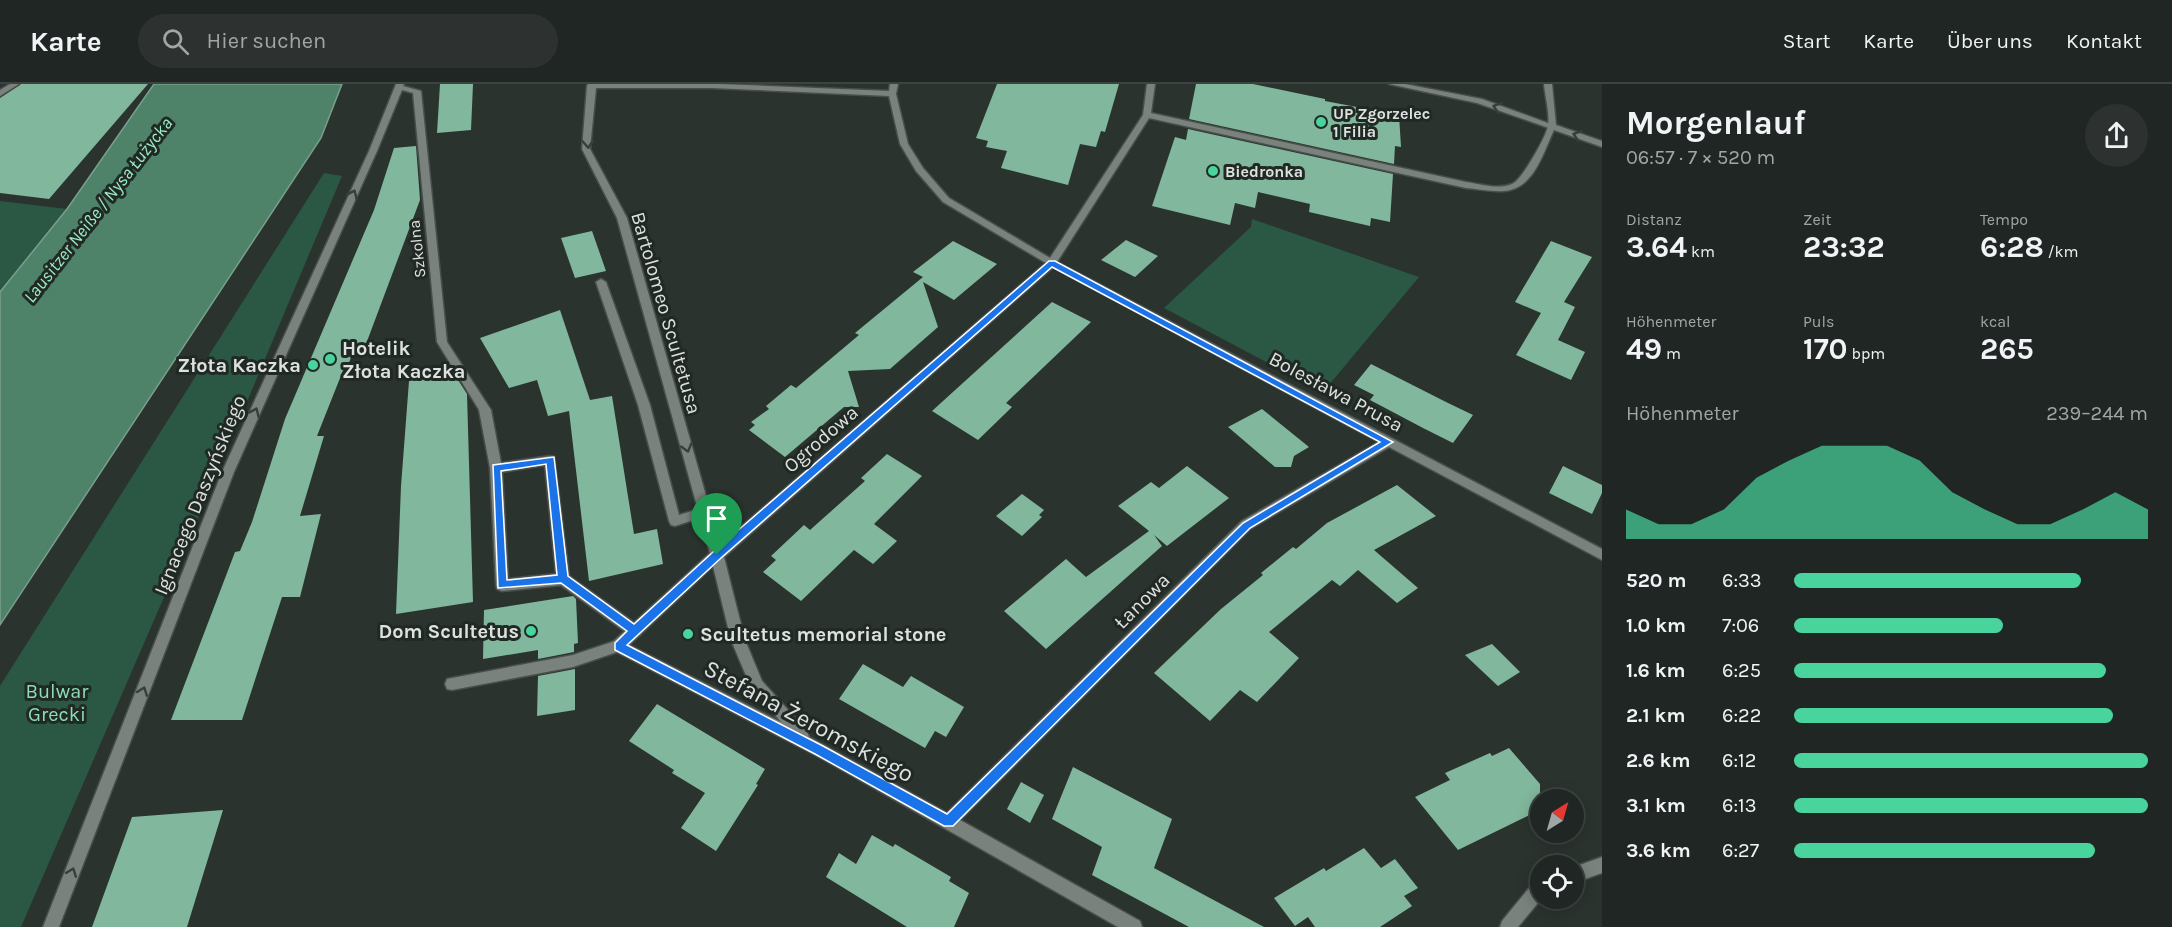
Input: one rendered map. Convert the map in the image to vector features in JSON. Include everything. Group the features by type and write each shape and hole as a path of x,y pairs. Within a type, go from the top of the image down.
{"street":[{"path":"0,94 15,84"},
{"path":"1150,84 1146,115 1466,185 1497,188 1511,187 1522,182 1552,126 1548,84"},
{"path":"1393,84 1479,101 1602,144"},
{"path":"592,85 893,89"},
{"name":"Bartolomeo Scultetusa","path":"592,85 586,149 622,218 717,555 738,640 757,685 797,733 819,750"},
{"name":"Szkolna","path":"400,86 417,91 442,342 485,410 496,468"},
{"name":"Ignacego Daszyńskiego","path":"51,927 228,472 400,86"},
{"name":"Bolesława Prusa","path":"893,89 904,144 919,169 946,200 1052,263 1602,555"},
{"name":"Ogrodowa","path":"618,646 717,555 1052,263 1146,115"},
{"path":"601,282 644,405 675,521 705,512"},
{"name":"Łanowa","path":"949,821 1246,525 1388,442"},
{"path":"563,579 550,460 496,468 502,585 563,579 635,631"},
{"path":"452,684 573,661 618,646"},
{"name":"Stefana Żeromskiego","path":"618,646 819,750 1134,927"},
{"path":"1584,871 1602,865"},
{"path":"1508,927 1530,900"}],"green space":[{"name":"Bulwar Grecki","path":"324,173 342,176 187,544 21,927 0,927 0,686"},
{"path":"0,201 67,209 0,292"},
{"path":"1252,219 1419,277 1323,392 1164,308 1251,227"}],"water":[{"name":"Lausitzer Neiße / Nysa Łużycka","path":"154,84 342,84 321,138 0,625 0,292 67,209"}],"building":[{"path":"21,84 148,84 49,199 0,193 0,98"},
{"path":"440,84 473,84 471,130 437,133"},
{"path":"997,84 1119,84 1105,132 1101,131 1096,147 1080,144 1068,185 1001,168 1007,151 986,147 988,141 976,138"},
{"path":"1196,84 1253,84 1399,115 1401,147 1395,146 1394,164 1189,119"},
{"path":"1188,129 1393,174 1390,222 1371,218 1370,226 1309,212 1310,204 1258,192 1255,208 1235,203 1230,225 1152,206 1175,137 1186,140"},
{"path":"416,146 420,200 366,344 356,344 317,436 324,436 300,516 321,514 300,597 282,597 242,720 171,720 235,552 240,551 252,522 285,419 374,210 394,148"},
{"path":"592,231 606,271 575,278 561,238"},
{"path":"1126,240 1158,256 1135,277 1101,260"},
{"path":"953,241 997,264 954,300 923,282 938,327 890,369 848,371 859,407 844,407 785,457 749,430 755,425 751,422 769,409 766,406 791,385 796,388 859,335 855,333 923,277 913,272"},
{"path":"1551,241 1592,257 1564,302 1575,307 1558,340 1585,352 1571,380 1516,355 1541,313 1515,302"},
{"path":"1052,302 1091,322 1006,403 1012,407 978,440 932,411"},
{"path":"560,310 590,400 612,396 634,534 657,529 663,564 589,581 569,411 548,416 537,380 509,388 480,338"},
{"path":"1371,364 1473,415 1453,443 1423,428 1370,400 1374,395 1354,385"},
{"path":"451,369 467,394 473,602 396,614 401,486 409,381"},
{"path":"1262,409 1309,447 1294,456 1291,467 1275,467 1228,427"},
{"path":"887,454 922,476 874,524 897,541 873,564 854,550 801,601 763,572 776,560 771,556 804,525 810,530 865,481 861,478"},
{"path":"1187,466 1229,498 1167,546 1154,535 1162,546 1046,649 1004,611 1066,559 1086,577 1149,531 1118,506 1151,482 1159,488"},
{"path":"1563,466 1602,485 1602,493 1592,514 1549,493"},
{"path":"1397,485 1436,516 1374,550 1418,588 1397,603 1358,570 1340,586 1332,580 1269,632 1299,658 1257,702 1240,690 1210,721 1154,673 1221,609 1293,547 1296,549 1327,523"},
{"path":"1022,494 1044,510 1039,515 1042,517 1022,536 996,516"},
{"name":"Dom Scultetus","path":"573,596 576,599 578,643 574,644 574,652 538,659 538,650 483,659 484,610"},
{"path":"1492,644 1520,672 1498,686 1465,655"},
{"path":"863,664 903,687 911,676 964,707 946,737 935,731 925,748 839,699"},
{"path":"575,669 575,710 537,716 538,676"},
{"path":"657,704 765,769 756,784 758,785 716,851 681,828 705,793 672,773 674,770 629,741"},
{"path":"1509,748 1540,784 1540,789 1530,789 1530,815 1458,850 1415,797 1450,780 1445,773 1490,753 1492,756"},
{"path":"1073,767 1172,819 1154,868 1264,927 1189,927 1092,875 1102,847 1052,819"},
{"path":"1021,782 1044,795 1030,823 1007,809"},
{"path":"223,810 187,927 92,927 132,817"},
{"path":"872,835 893,847 895,844 951,877 949,881 969,893 954,927 907,927 826,877 839,853 856,864"},
{"path":"1364,848 1381,868 1395,859 1418,888 1404,896 1412,906 1380,927 1315,927 1308,917 1295,926 1274,898 1324,868 1326,871"}],"place":[{"name":"UP Zgorzelec 1 Filia","path":"1321,122"},
{"name":"Biedronka","path":"1213,171"},
{"name":"Hotelik Złota Kaczka","path":"330,359"},
{"name":"Złota Kaczka","path":"313,365"},
{"name":"Dom Scultetus","path":"531,631"},
{"name":"Scultetus memorial stone","path":"688,634"}],"route":[{"path":"717,555 635,631 563,579 550,460 496,468 502,585 563,579 635,631 618,646 819,750 949,821 1246,525 1388,442 1052,263 717,555"}]}
